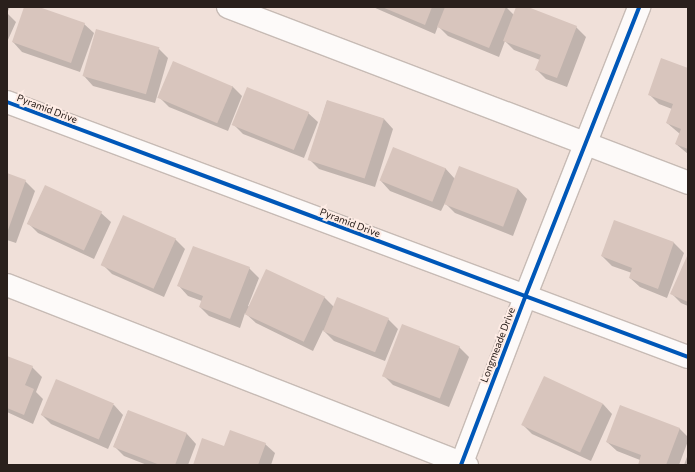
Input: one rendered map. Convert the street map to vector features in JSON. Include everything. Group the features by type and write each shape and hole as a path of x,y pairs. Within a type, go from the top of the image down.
{"street":[{"path":"228,7 688,183"},
{"name":"Longmeade Drive","path":"464,464 525,297 587,144 639,7"},
{"name":"Pyramid Drive","path":"7,102 688,357"},
{"path":"7,285 464,464"}],"building":[{"path":"24,7 39,7 85,23 71,63 12,42"},
{"path":"382,7 432,7 425,25"},
{"path":"445,7 506,7 489,48 437,27"},
{"path":"516,7 528,7 577,26 557,78 535,70 541,55 503,41"},
{"path":"96,29 159,47 146,94 82,76"},
{"path":"661,58 688,68 688,149 675,144 681,129 666,123 673,104 648,95"},
{"path":"173,61 233,86 217,123 157,98"},
{"path":"247,87 309,112 294,150 232,125"},
{"path":"327,100 384,119 365,178 308,160"},
{"path":"393,147 446,168 432,202 380,180"},
{"path":"459,166 518,189 503,227 444,204"},
{"path":"7,173 26,180 7,233"},
{"path":"45,185 102,212 84,251 27,224"},
{"path":"123,215 176,239 154,289 101,265"},
{"path":"614,220 674,242 658,289 629,278 632,268 601,256"},
{"path":"193,246 250,267 230,319 199,307 203,296 177,286"},
{"path":"688,254 688,302 670,294"},
{"path":"266,269 325,296 304,342 245,314"},
{"path":"337,297 389,318 375,352 323,331"},
{"path":"402,324 460,346 440,398 382,376"},
{"path":"7,356 33,366 25,385 34,389 24,415 7,408"},
{"path":"544,376 603,403 580,452 521,425"},
{"path":"56,379 114,404 99,440 41,415"},
{"path":"620,405 680,428 666,465 638,465 641,455 606,442"},
{"path":"128,410 187,433 175,465 160,465 113,447"},
{"path":"230,430 266,443 258,465 193,465 202,438 224,446"}],"cycle path":[{"path":"461,465 525,297 639,7"},
{"path":"7,102 688,357"}]}
